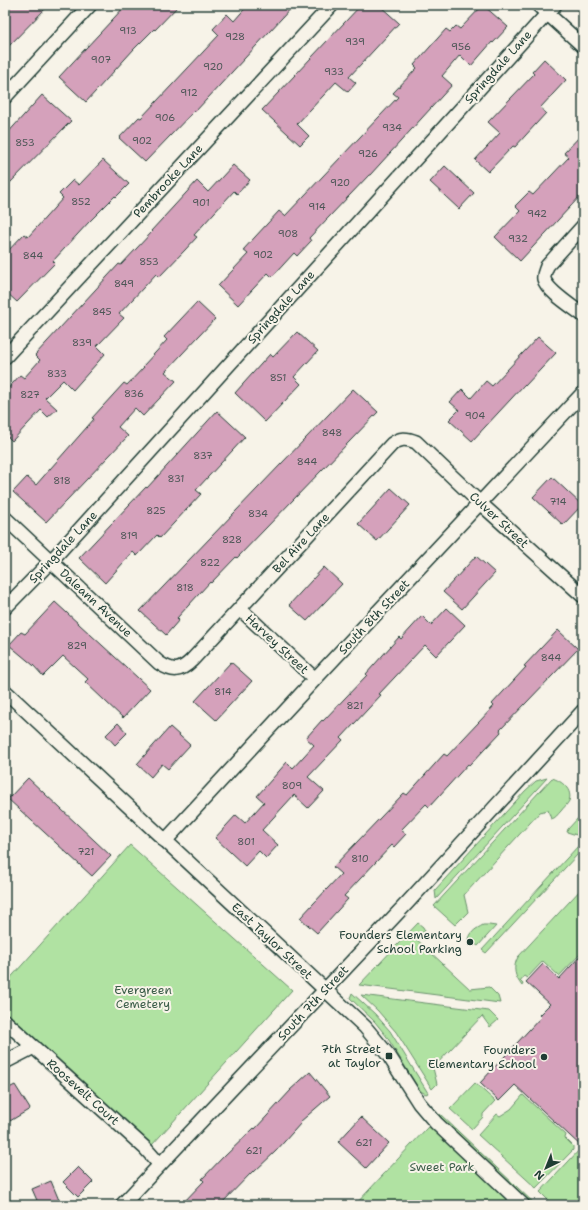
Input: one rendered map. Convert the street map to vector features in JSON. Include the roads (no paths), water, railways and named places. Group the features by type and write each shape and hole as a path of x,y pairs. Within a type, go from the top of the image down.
{"street":[{"path":"5,97 90,5"},
{"name":"Pembrooke Lane","path":"5,357 332,5"},
{"path":"546,8 583,46"},
{"name":"Springdale Lane","path":"5,608 51,561 546,8"},
{"path":"583,226 547,266 544,274 546,283 551,289 583,315"},
{"name":"South 8th Street","path":"165,841 583,393"},
{"name":"Bel Aire Lane","path":"192,660 392,444 398,440 404,439 416,442"},
{"name":"Culver Street","path":"416,442 480,503 583,596"},
{"name":"Daleann Avenue","path":"5,518 160,663 173,670 179,670 192,660"},
{"name":"Harvey Street","path":"240,609 315,679"},
{"name":"East Taylor Street","path":"5,691 365,1027 389,1056 419,1103 436,1123 523,1205"},
{"name":"South 7th Street","path":"122,1205 414,896 583,711"},
{"name":"Roosevelt Court","path":"5,1021 145,1148 160,1164"},
{"path":"5,1062 34,1047"}],"place":[{"name":"Founders Elementary School Parking","path":"470,942"},
{"name":"7th Street at Taylor","path":"389,1056"},
{"name":"Founders Elementary School","path":"544,1057"}],"park label":[{"name":"Evergreen Cemetery","path":"143,997"},
{"name":"Sweet Park","path":"442,1167"}]}
